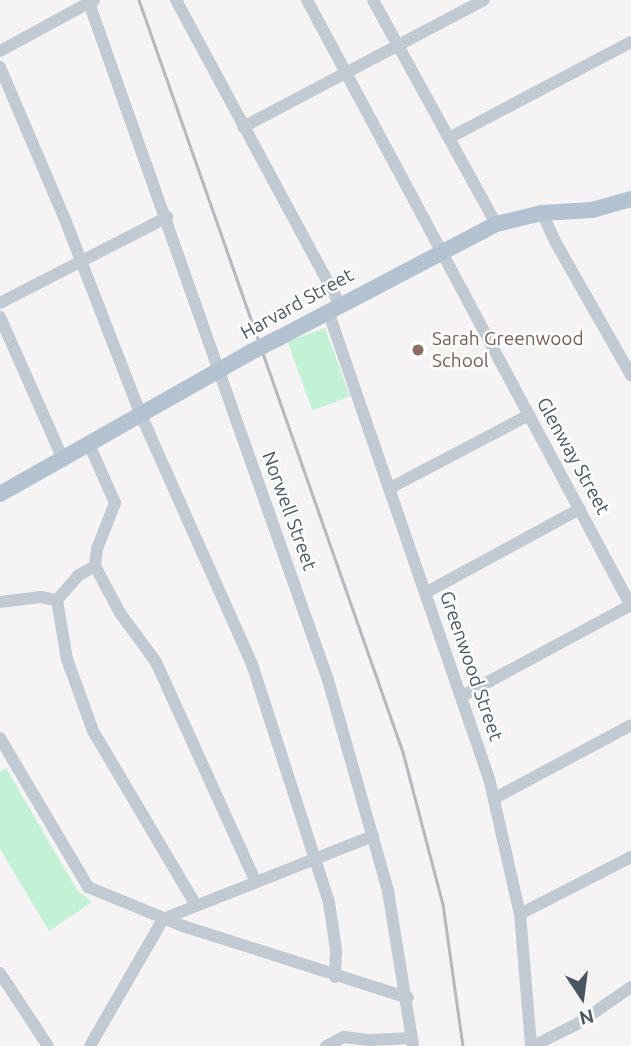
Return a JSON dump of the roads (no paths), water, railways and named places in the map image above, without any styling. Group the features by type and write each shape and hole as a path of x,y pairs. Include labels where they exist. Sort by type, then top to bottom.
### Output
{"main road":[{"name":"Harvard Street","path":"0,494 249,353 496,224 542,213 593,210 631,199"}],"street":[{"name":"Greenwood Street","path":"176,0 334,308 390,488 495,798 520,914 532,1046"},
{"name":"Glenway Street","path":"307,0 631,606"},
{"path":"373,0 496,224"},
{"path":"243,127 484,0"},
{"path":"0,51 91,1"},
{"name":"Norwell Street","path":"91,1 254,475 306,613 388,891 408,998 413,1042"},
{"path":"449,138 631,42"},
{"path":"0,67 141,415 252,664 316,858 335,936 335,977"},
{"path":"542,213 631,376"},
{"path":"0,303 167,217"},
{"path":"0,317 63,459"},
{"path":"390,488 529,415"},
{"path":"89,444 115,503 97,549 95,566 120,613 156,662 256,882"},
{"path":"425,593 580,509"},
{"path":"57,600 79,575 95,566"},
{"path":"0,602 41,597 57,600"},
{"path":"57,600 67,659 93,731 196,905"},
{"path":"462,696 631,606"},
{"path":"495,798 631,725"},
{"path":"0,738 88,887 163,919 335,977 408,998"},
{"path":"90,1046 163,919 373,836"},
{"path":"520,914 631,857"},
{"path":"0,973 48,1046"},
{"path":"532,1046 579,1023 631,988"},
{"path":"326,1046 344,1037 413,1042"}],"railway":[{"path":"139,0 403,752 443,904 463,1046"}],"place":[{"name":"Sarah Greenwood School","path":"418,350"}]}
